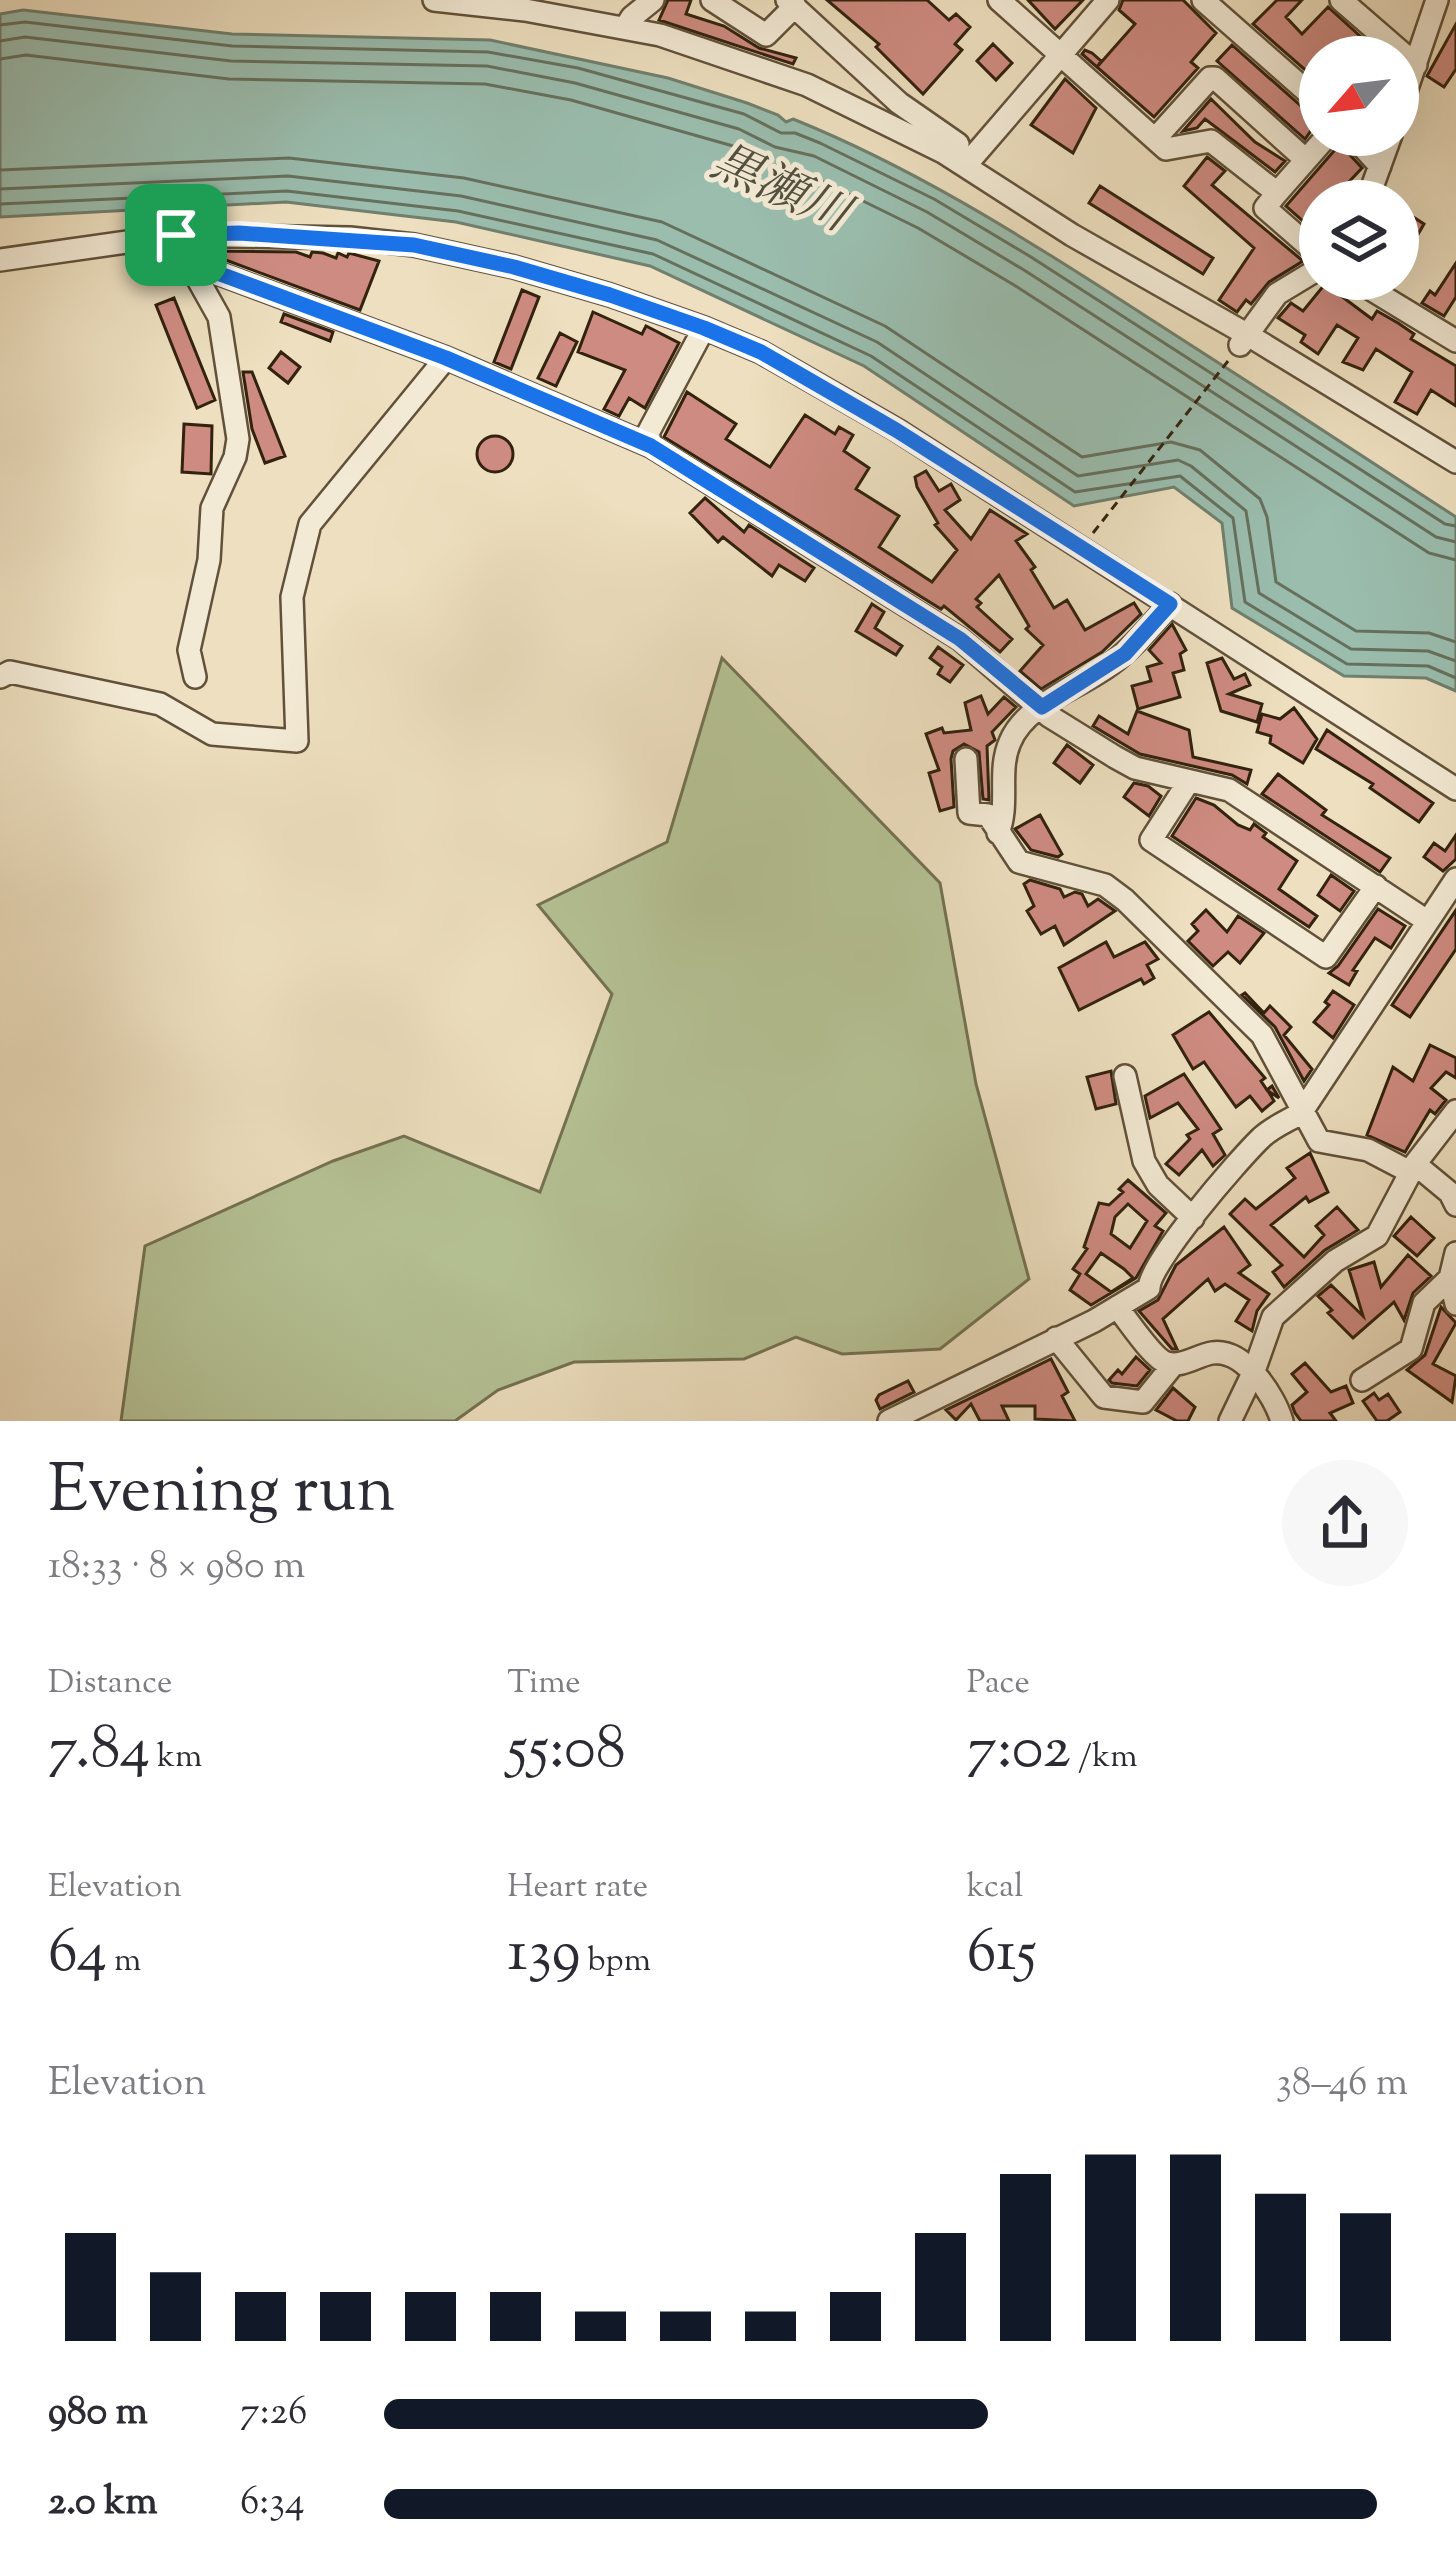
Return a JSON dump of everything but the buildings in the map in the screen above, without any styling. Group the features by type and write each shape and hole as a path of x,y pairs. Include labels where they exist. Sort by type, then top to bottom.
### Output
{"street":[{"path":"434,0 525,10 660,35 807,85 970,159"},
{"path":"625,28 653,0"},
{"path":"712,0 766,35 791,3 899,103 1072,235 1244,341 1456,462"},
{"path":"999,0 1166,149 1211,141 1276,193"},
{"path":"970,159 1108,0"},
{"path":"1203,0 1299,85"},
{"path":"1341,0 1383,36"},
{"path":"1419,55 1437,0"},
{"path":"1154,139 1215,78 1306,160"},
{"path":"1299,238 1265,208 1310,156"},
{"path":"1371,156 1380,166"},
{"path":"1375,180 1384,156"},
{"path":"0,260 176,235 276,235 414,245 534,272 704,328 761,352 864,410 1456,789"},
{"path":"176,235 219,317 238,439 212,508 209,560 189,650 195,677"},
{"path":"188,262 446,358 651,446 960,639 1049,716 1135,768 1229,790 1250,801 1426,922"},
{"path":"1244,341 1277,294 1299,281"},
{"path":"1389,300 1456,341"},
{"path":"651,446 648,433 704,328"},
{"path":"0,677 10,672 160,704 212,734 298,741 292,597 310,524 446,358"},
{"path":"998,833 1006,807 1009,743 1042,707 1115,661 1170,604"},
{"path":"965,759 969,813 988,815 1019,862 1105,885 1125,900 1262,1034 1319,1141 1368,1150 1412,1168 1450,1193 1456,1205"},
{"path":"1189,781 1151,840 1326,957 1376,886"},
{"path":"889,1421 1149,1288 1149,1277 1193,1218 1264,1135 1301,1113 1456,879"},
{"path":"1125,1076 1144,1161 1158,1185 1193,1218"},
{"path":"1230,1421 1273,1317 1335,1261 1377,1236 1412,1168 1456,1111"},
{"path":"1456,1253 1450,1278 1456,1304"},
{"path":"1362,1380 1411,1349 1424,1303 1450,1278"},
{"path":"1118,1306 1161,1361 1173,1366"},
{"path":"1056,1338 1103,1397 1143,1402 1173,1366 1220,1352 1234,1357 1267,1388 1282,1421"}],"path":[{"path":"1088,540 1244,341"}],"shaded area":[{"path":"722,658 940,883 976,1084 1029,1279 940,1349 842,1354 796,1337 744,1359 574,1362 498,1390 455,1421 121,1421 145,1246 333,1161 404,1136 540,1192 612,994 538,905 667,842"}],"water":[{"name":"黒瀬川","path":"23,10 232,34 490,40 668,78 837,138 923,180 1046,253 1456,517 1456,691 1426,678 1344,676 1232,608 1222,523 1174,487 1074,506 864,366 650,266 456,222 286,202 0,217 0,14"}],"route":[{"path":"239,233 414,245 514,267 704,328 761,352 896,430 1170,604 1125,654 1042,707 960,639 651,446 446,358 188,262 176,235 239,233"}]}
